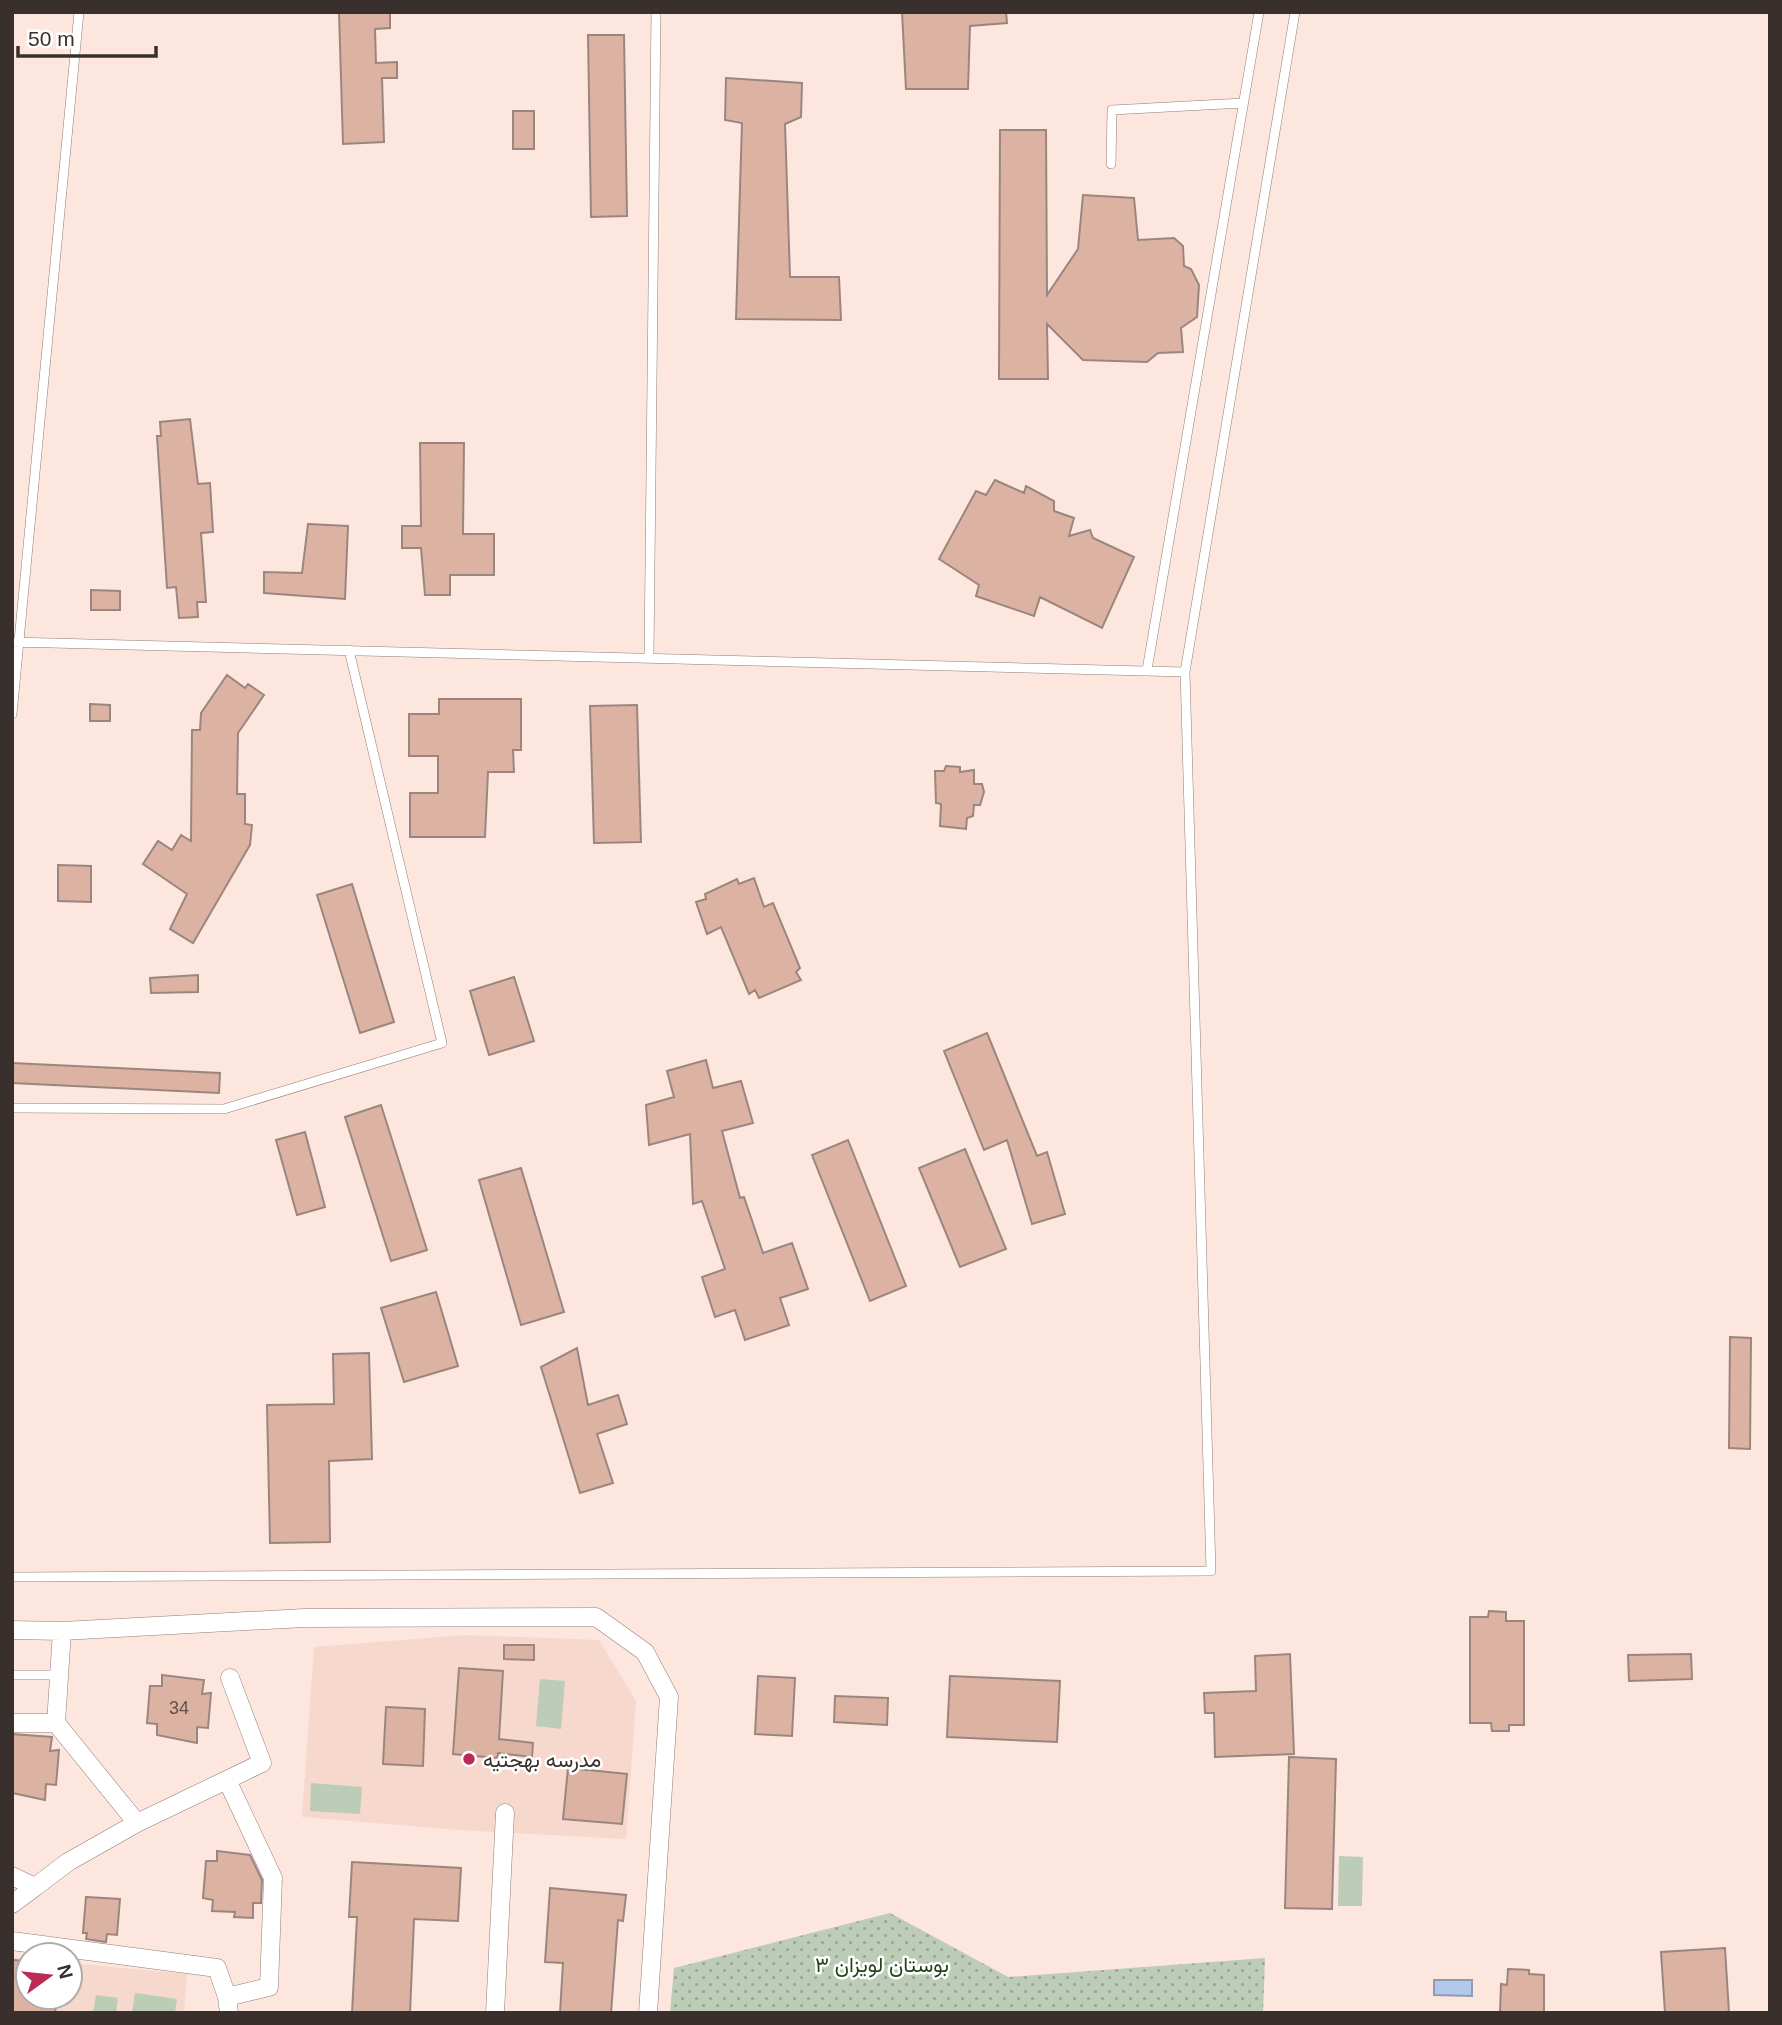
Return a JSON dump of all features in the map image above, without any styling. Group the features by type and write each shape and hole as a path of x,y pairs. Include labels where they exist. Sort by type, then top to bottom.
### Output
{"street":[{"path":"12,1630 62,1631 304,1618 596,1617 645,1652 669,1697 648,2013"},
{"path":"62,1631 56,1723 137,1823"},
{"path":"12,1904 68,1862 137,1823 262,1763 230,1678"},
{"path":"12,1723 56,1723"},
{"path":"12,1941 218,1968 228,2005 269,1987 273,1878 228,1780"},
{"path":"495,2013 505,1813"},
{"path":"12,1876 35,1887"}],"lane":[{"path":"12,714 16,642 79,12"},
{"path":"649,657 656,12"},
{"path":"1147,670 1259,12"},
{"path":"12,1577 1211,1571 1185,671 1295,12"},
{"path":"1111,164 1112,110 1243,103"},
{"path":"16,642 1185,671"},
{"path":"12,1108 224,1109 442,1043 349,650"},
{"path":"12,1675 60,1675"}],"shaded area":[{"name":"مدرسه بهجتیه","path":"465,1635 599,1640 636,1701 626,1839 458,1830 302,1817 314,1647"},
{"path":"12,1957 14,2011 84,2011 84,1964 187,1974 184,2013 12,2013"}],"green space":[{"path":"540,1679 565,1681 561,1729 536,1726"},
{"path":"311,1783 362,1787 360,1814 310,1811"},
{"path":"1339,1856 1363,1857 1362,1906 1338,1906"},
{"name":"بوستان لویزان ۳","path":"890,1913 1008,1977 1265,1958 1263,2013 670,2013 674,1968"},
{"path":"135,1993 177,1999 175,2013 132,2013"},
{"path":"96,1995 118,1998 116,2013 93,2013"}],"water":[{"path":"1434,1980 1472,1980 1472,1996 1434,1995"}],"building":[{"path":"339,12 390,12 390,28 375,29 376,63 397,62 397,78 382,78 384,142 343,144"},
{"path":"902,12 1006,12 1007,23 970,26 968,89 906,89"},
{"path":"588,35 624,35 627,216 591,217"},
{"path":"726,78 802,83 801,117 785,124 790,277 839,277 841,320 736,319 742,123 725,120"},
{"path":"513,111 534,111 534,149 513,149"},
{"path":"1000,130 1046,130 1047,295 1078,249 1083,195 1134,198 1138,240 1174,238 1183,246 1184,266 1191,269 1199,285 1197,317 1181,328 1183,352 1158,353 1147,362 1083,360 1047,324 1048,379 999,379"},
{"path":"190,419 198,484 210,483 213,532 201,533 206,602 197,602 198,617 179,618 176,587 167,588 157,436 161,436 160,422"},
{"path":"420,443 464,443 463,534 494,534 494,575 450,575 450,595 425,595 421,548 402,548 402,526 421,526"},
{"path":"995,480 1024,493 1026,486 1054,501 1054,511 1074,518 1069,536 1090,530 1093,538 1134,557 1102,628 1040,597 1034,616 976,596 979,585 939,559 976,491 986,495"},
{"path":"308,524 348,526 345,599 264,593 264,572 302,573"},
{"path":"91,590 120,591 120,610 91,610"},
{"path":"227,675 245,688 248,684 264,695 238,733 237,794 245,794 245,824 252,825 250,845 193,943 170,929 187,894 143,864 158,841 172,850 181,835 191,841 192,730 200,730 201,713"},
{"path":"439,699 521,699 521,750 513,750 514,772 488,772 485,837 410,837 410,793 438,793 438,756 409,756 409,714 439,714"},
{"path":"90,704 110,705 110,721 90,721"},
{"path":"637,705 641,842 594,843 590,706"},
{"path":"946,766 960,767 960,772 974,770 974,784 982,784 984,792 980,805 974,805 973,816 967,818 966,829 940,826 941,804 936,803 935,771 944,771"},
{"path":"58,865 91,866 91,902 58,901"},
{"path":"754,878 764,907 773,903 800,968 796,972 801,980 759,998 755,990 749,994 721,927 707,934 696,902 706,899 705,894 737,879 739,884"},
{"path":"352,884 394,1022 360,1033 317,895"},
{"path":"198,975 198,992 151,993 150,978"},
{"path":"514,977 534,1041 489,1055 470,991"},
{"path":"987,1033 1037,1156 1047,1152 1065,1214 1032,1224 1007,1140 984,1150 944,1051"},
{"path":"706,1060 713,1088 741,1081 753,1123 722,1131 740,1198 744,1197 763,1253 792,1243 808,1289 780,1298 789,1325 745,1340 735,1310 715,1317 702,1277 725,1269 702,1201 693,1204 690,1134 649,1145 646,1105 674,1097 667,1071"},
{"path":"12,1063 220,1073 219,1093 12,1083"},
{"path":"381,1105 427,1250 391,1261 345,1117"},
{"path":"305,1132 325,1207 297,1215 276,1140"},
{"path":"848,1140 906,1286 870,1301 812,1155"},
{"path":"965,1149 1006,1249 960,1267 919,1168"},
{"path":"521,1168 564,1312 521,1325 479,1180"},
{"path":"436,1292 458,1366 404,1382 381,1308"},
{"path":"1730,1337 1751,1338 1750,1449 1729,1448"},
{"path":"577,1348 588,1405 618,1395 627,1424 597,1434 613,1483 580,1493 541,1367"},
{"path":"369,1353 372,1459 329,1461 330,1542 270,1543 267,1405 334,1404 333,1354"},
{"path":"1489,1611 1506,1612 1506,1621 1524,1621 1524,1725 1509,1725 1509,1731 1492,1731 1491,1723 1470,1723 1470,1617 1488,1617"},
{"path":"504,1645 534,1645 534,1660 504,1659"},
{"path":"1290,1654 1294,1754 1215,1757 1214,1713 1205,1713 1204,1693 1256,1691 1255,1656"},
{"path":"1691,1654 1692,1679 1629,1681 1628,1655"},
{"path":"459,1668 503,1671 499,1739 533,1743 532,1757 498,1753 497,1758 453,1754"},
{"path":"162,1675 204,1680 202,1694 211,1693 208,1728 197,1727 197,1743 157,1735 157,1724 147,1723 150,1686 162,1686"},
{"path":"758,1676 795,1678 792,1736 755,1734"},
{"path":"950,1676 1060,1681 1057,1742 947,1737"},
{"path":"835,1696 888,1698 887,1725 834,1722"},
{"path":"386,1707 425,1709 423,1766 383,1764"},
{"path":"12,1734 52,1737 50,1751 59,1750 56,1785 46,1784 45,1800 12,1793"},
{"path":"1289,1757 1336,1759 1332,1909 1285,1908"},
{"path":"568,1768 627,1774 622,1824 563,1819"},
{"path":"217,1851 250,1855 262,1880 261,1903 253,1903 253,1918 234,1917 235,1912 212,1911 213,1900 203,1898 206,1861 217,1861"},
{"path":"352,1862 461,1868 458,1921 414,1919 410,2013 352,2013 357,1917 349,1917"},
{"path":"550,1888 626,1895 623,1921 618,1920 611,2013 560,2013 563,1963 545,1962"},
{"path":"86,1897 120,1899 117,1935 107,1934 106,1942 86,1939 87,1933 83,1933"},
{"path":"1725,1948 1729,2013 1665,2013 1661,1952"},
{"path":"12,1960 14,2011 55,2011 12,2013"},
{"path":"1508,1969 1529,1970 1529,1974 1544,1975 1544,2013 1500,2013 1501,1984 1507,1985"}],"place":[{"name":"مدرسه بهجتیه","path":"469,1759"}]}
